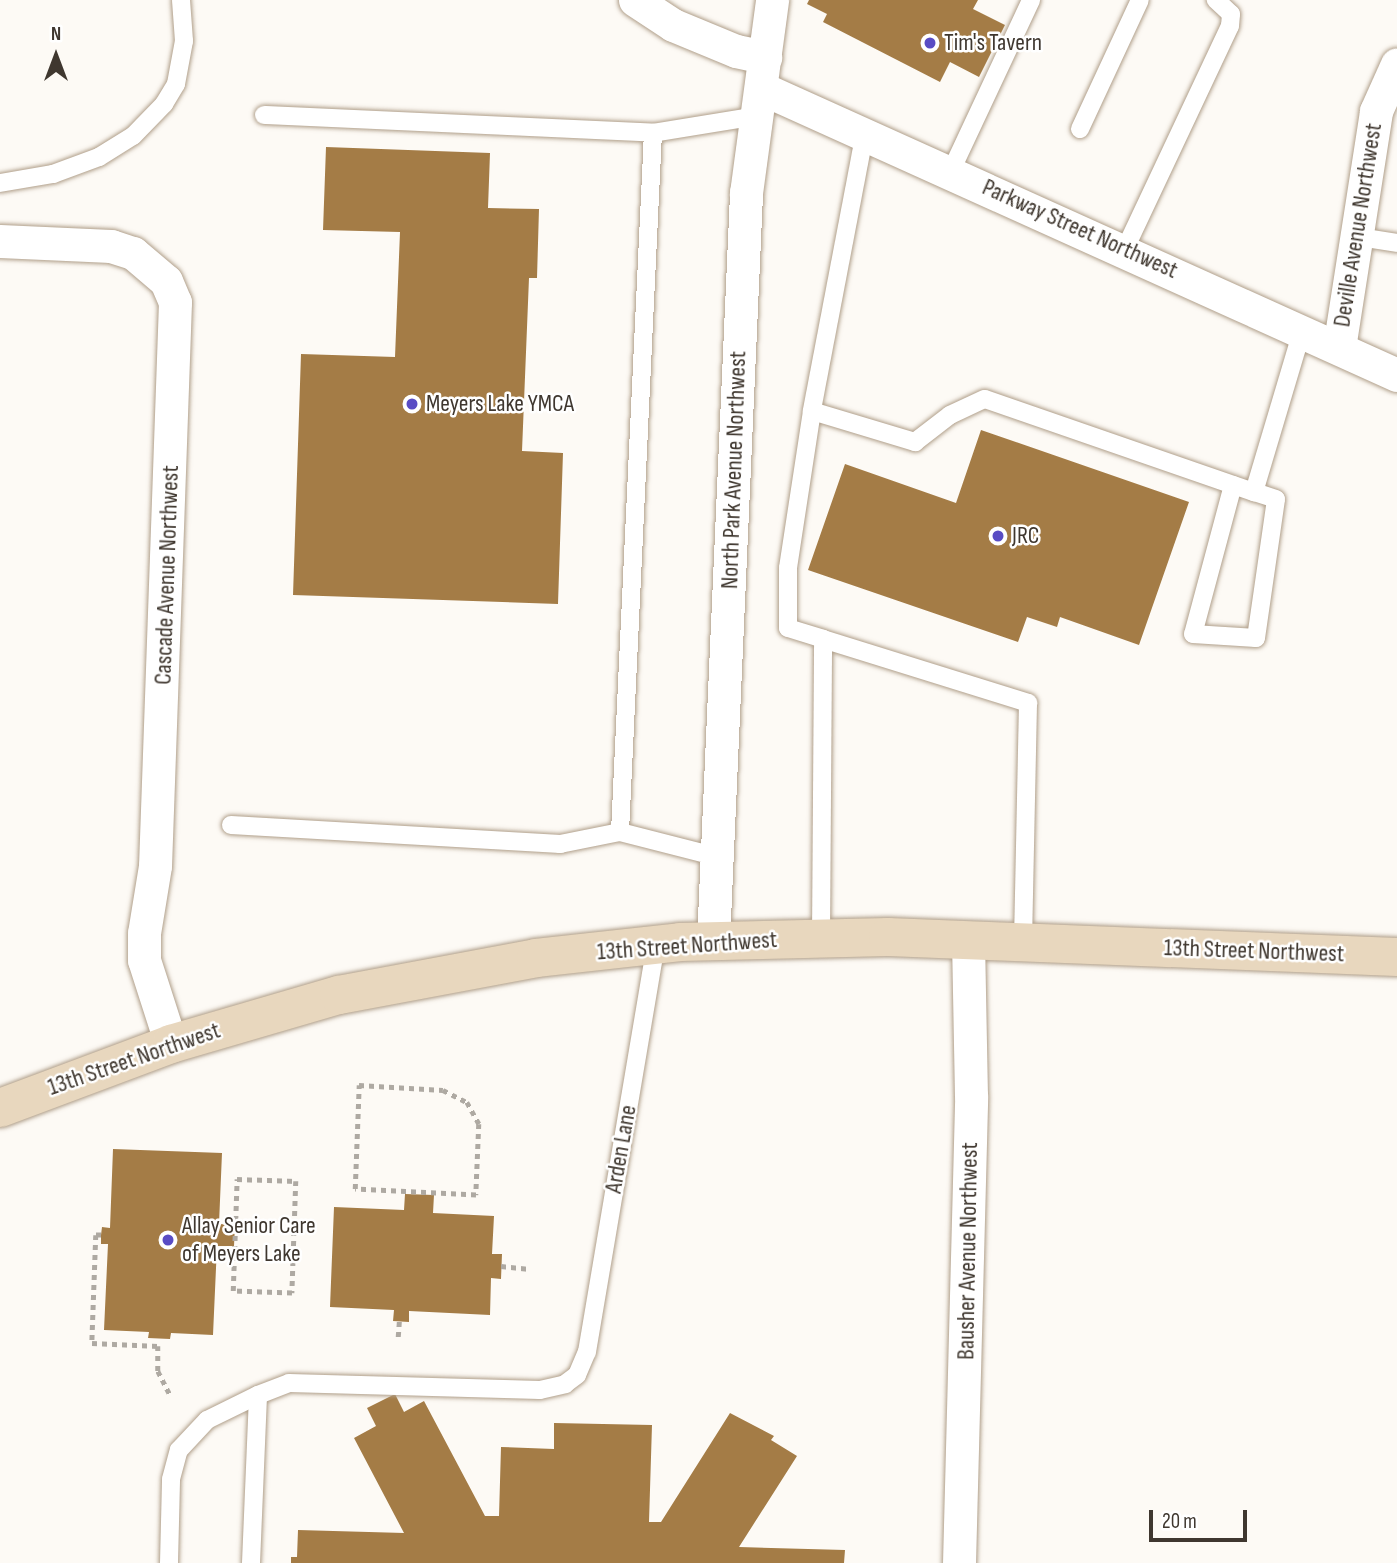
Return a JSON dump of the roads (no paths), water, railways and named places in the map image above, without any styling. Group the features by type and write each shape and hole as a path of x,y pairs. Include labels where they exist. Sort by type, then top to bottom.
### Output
{"main road":[{"name":"13th Street Northwest","path":"0,1108 171,1044 376,988 536,958 656,945 821,939 968,940 1397,957"}],"street":[{"name":"Parkway Street Northwest","path":"635,0 673,25 736,51 761,87 1125,249 1397,375"},
{"name":"North Park Avenue Northwest","path":"713,941 746,193 772,0"},
{"name":"Deville Avenue Northwest","path":"1339,348 1353,236 1376,111 1397,64"},
{"name":"Cascade Avenue Northwest","path":"0,241 111,246 133,253 166,281 175,302 155,866 144,933 144,960 171,1044"},
{"name":"Bausher Avenue Northwest","path":"959,1563 971,1096 968,940"}],"lane":[{"path":"0,183 53,174 99,157 133,136 164,104 176,84 184,41 181,0"},
{"path":"951,171 1031,0"},
{"path":"1080,129 1140,0"},
{"path":"1125,249 1230,26 1231,14 1216,0"},
{"path":"264,115 653,133 761,87"},
{"path":"865,132 812,411 788,568 788,628 1028,703 1023,942"},
{"path":"620,832 653,133"},
{"path":"1353,236 1397,243"},
{"path":"1254,492 1302,331"},
{"path":"812,411 915,442 950,415 985,399 1276,499 1256,638 1193,634 1233,485"},
{"path":"821,939 823,639"},
{"path":"231,825 560,844 620,832 718,857"},
{"name":"Arden Lane","path":"258,1395 289,1383 548,1389 577,1375 587,1352 656,945"},
{"path":"169,1563 171,1479 179,1450 207,1420 258,1395 251,1563"}],"place":[{"name":"Tim's Tavern","path":"930,43"},
{"name":"Meyers Lake YMCA","path":"412,404"},
{"name":"JRC","path":"998,536"},
{"name":"Allay Senior Care of Meyers Lake","path":"168,1240"}]}
